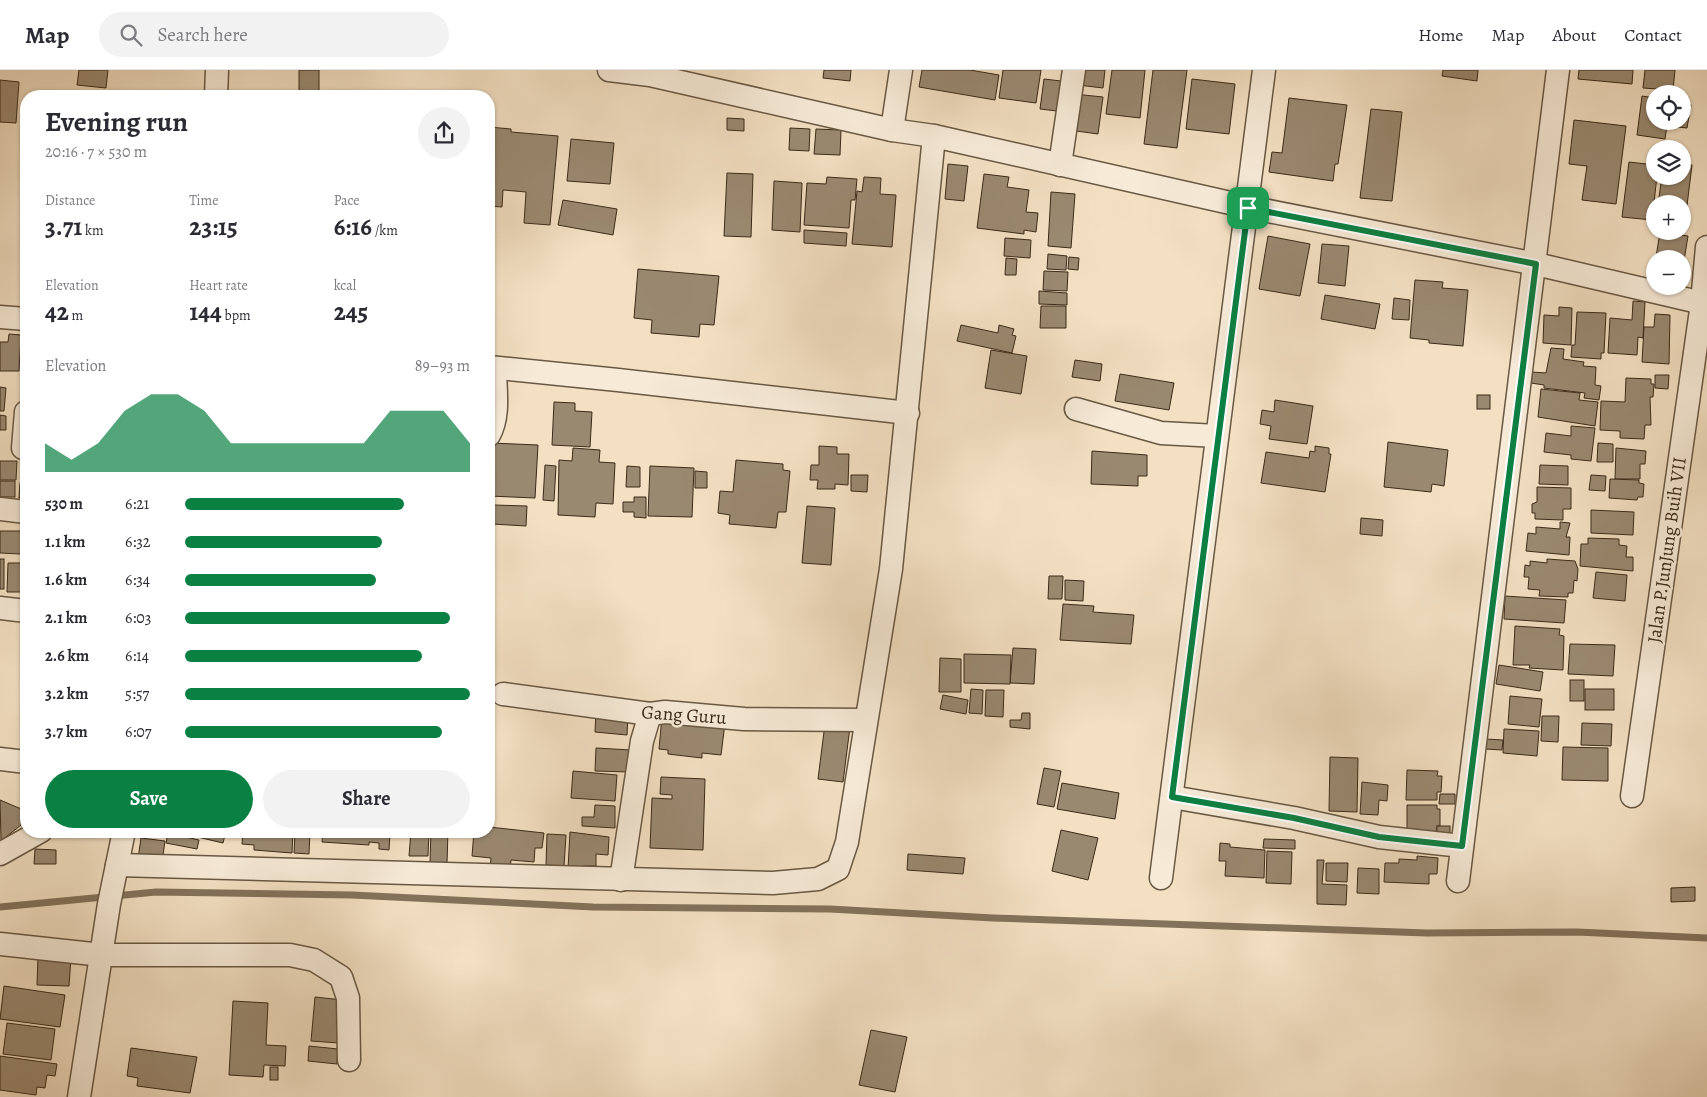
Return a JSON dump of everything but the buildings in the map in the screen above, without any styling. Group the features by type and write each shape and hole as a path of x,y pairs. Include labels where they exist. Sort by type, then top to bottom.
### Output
{"street":[{"path":"216,90 217,70"},
{"path":"609,70 650,72 892,130 934,136 1248,208 1536,264 1704,304"},
{"path":"892,130 901,70"},
{"path":"1060,165 1074,70"},
{"path":"1161,878 1248,208 1264,70"},
{"path":"1458,881 1536,264 1558,70"},
{"path":"116,869 774,883 818,879 828,876 838,868 843,860 891,569 908,413 934,136"},
{"name":"Jalan P.JunJung Buih VII","path":"1632,796 1704,304 1707,247"},
{"path":"0,317 20,319"},
{"path":"495,367 908,413"},
{"path":"495,395 495,415"},
{"path":"1076,408 1161,433 1217,436"},
{"path":"0,510 20,512"},
{"path":"0,608 20,610"},
{"name":"Gang Guru","path":"503,694 650,714 665,712 744,719 865,720"},
{"path":"621,880 642,740 650,714"},
{"path":"0,759 20,761"},
{"path":"1172,797 1294,818 1379,837 1462,846"},
{"path":"0,854 29,838"},
{"path":"79,1097 109,904 123,838"},
{"path":"0,944 102,955 290,956 314,960 341,977 348,998 349,1060"}],"waterway":[{"path":"0,907 156,892 352,895 593,907 830,909 993,918 1427,933 1577,932 1707,938"}],"route":[{"path":"1248,208 1536,264 1462,846 1379,837 1294,818 1172,797 1217,436 1248,208"}]}
